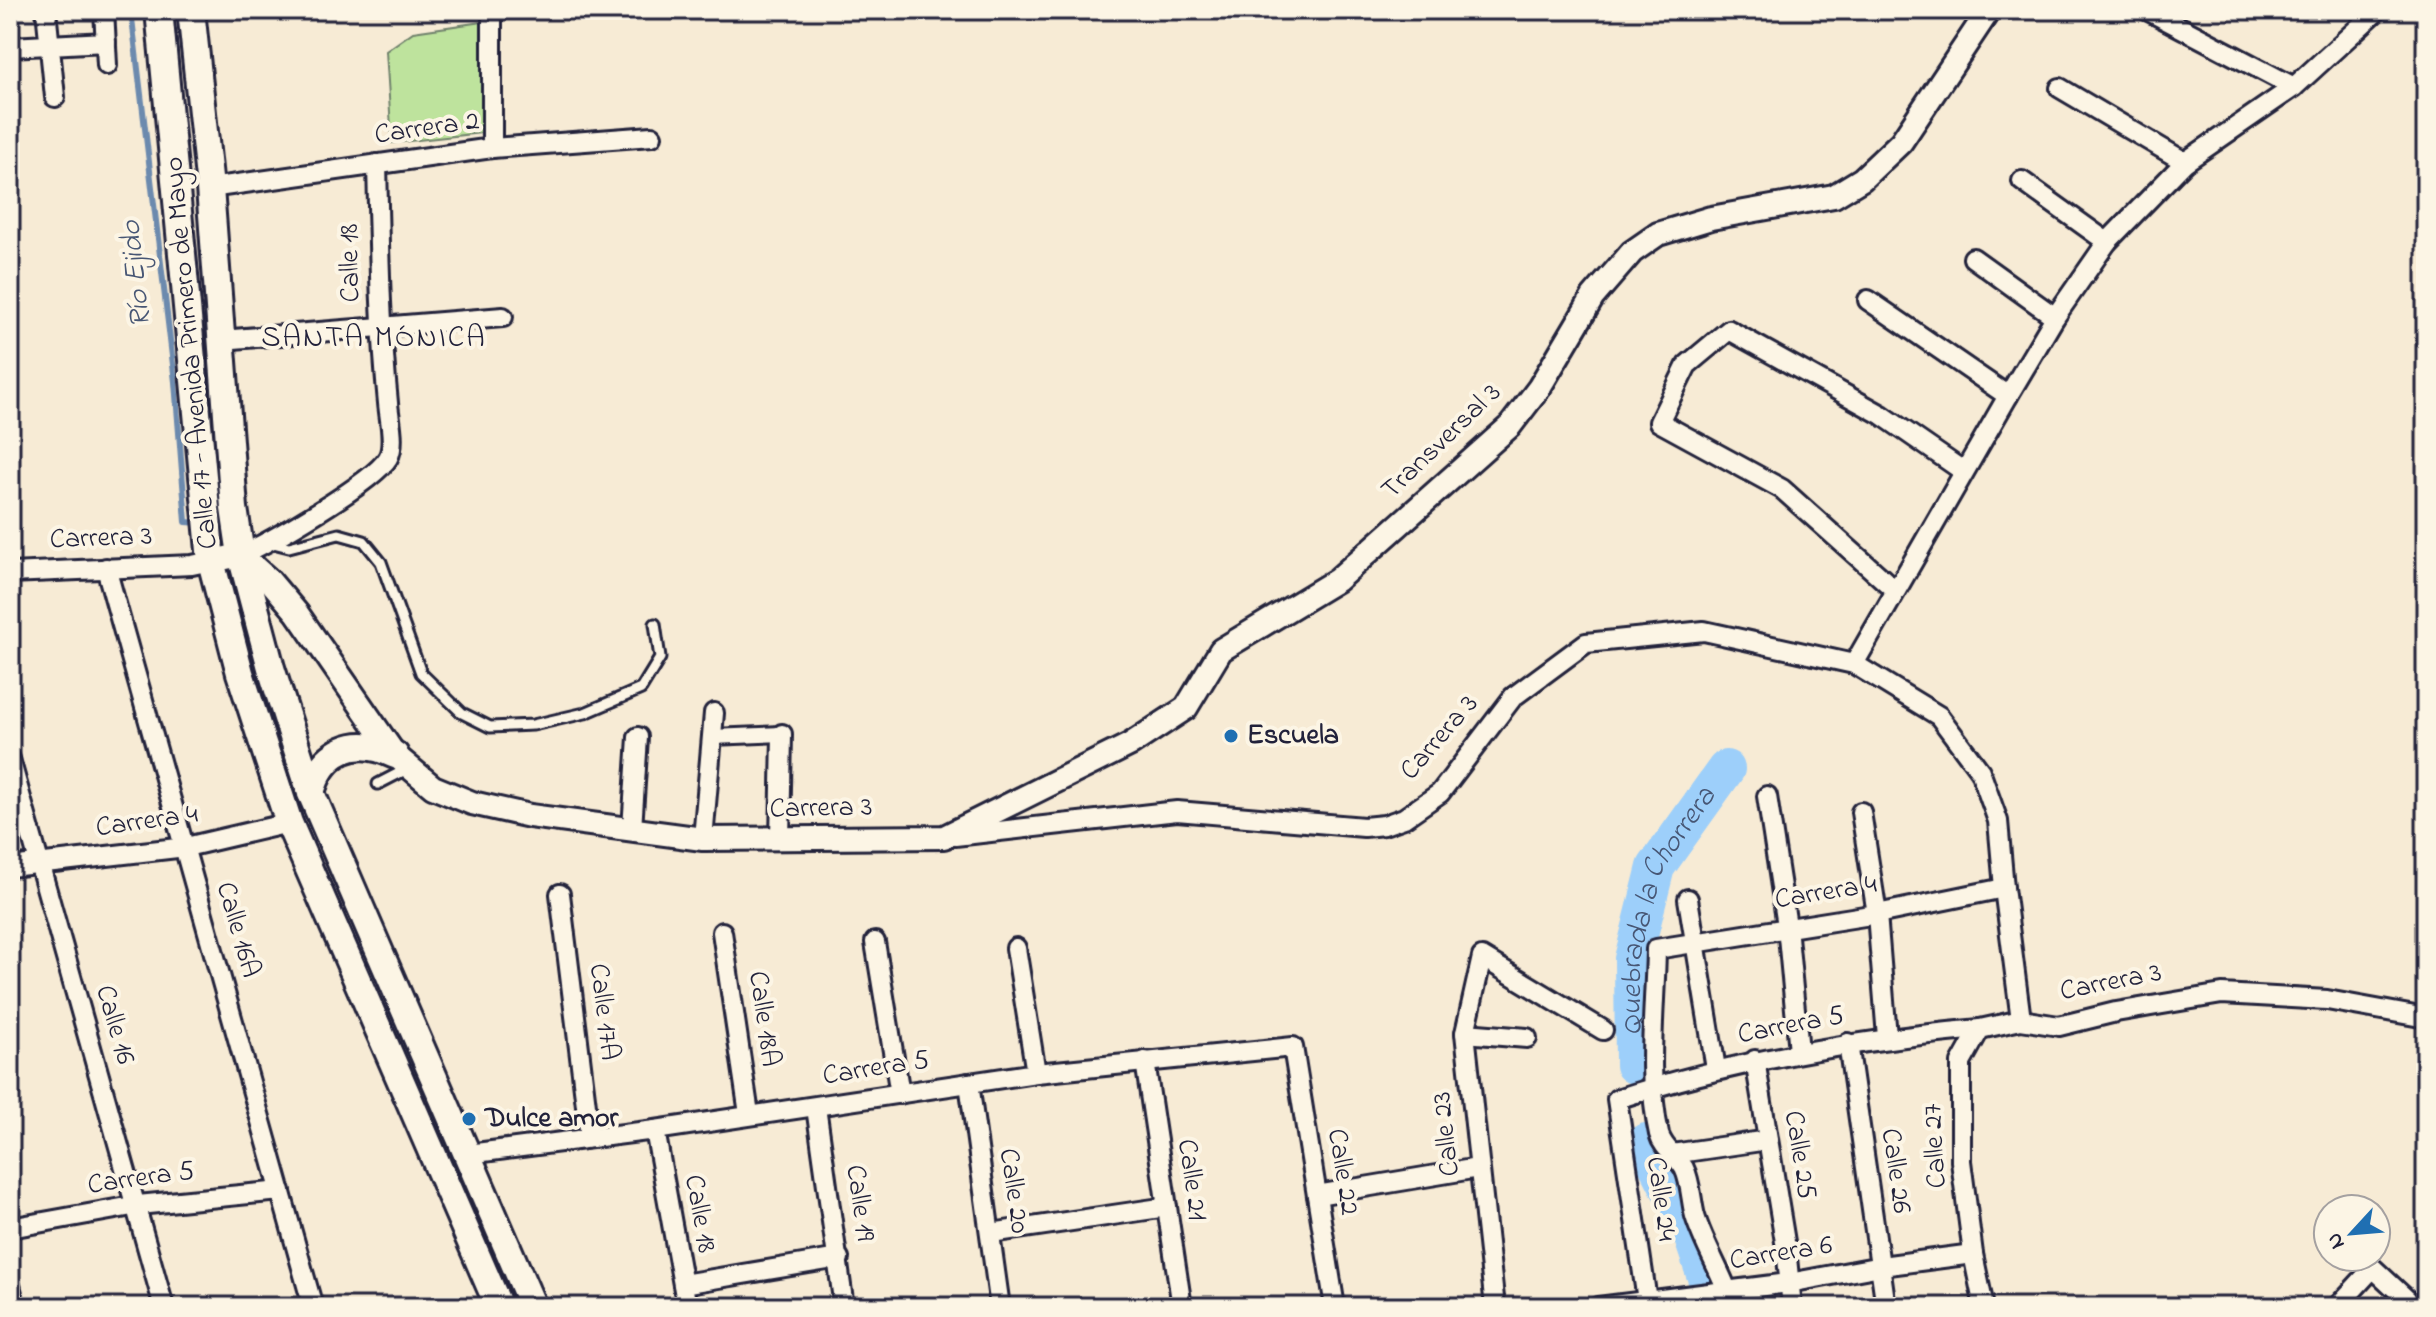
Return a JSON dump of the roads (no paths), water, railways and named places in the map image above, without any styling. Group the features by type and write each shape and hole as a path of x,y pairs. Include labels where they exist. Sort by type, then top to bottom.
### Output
{"main road":[{"name":"Calle 17 - Avenida Primero de Mayo","path":"159,10 202,563 240,673 283,824 499,1307"},
{"name":"Calle 17 - Avenida Primero de Mayo","path":"191,10 210,188 234,508 241,555 271,668 320,806 533,1307"},
{"path":"320,806 321,767 342,750 369,746 402,761"}],"street":[{"path":"46,10 55,97"},
{"path":"104,10 107,65"},
{"path":"492,10 492,148"},
{"name":"Transversal 3","path":"944,837 1131,744 1186,708 1221,650 1337,580 1510,426 1539,388 1593,297 1632,252 1658,234 1711,218 1834,196 1862,179 1901,142 1989,10"},
{"path":"2147,10 2294,87"},
{"path":"1854,664 1963,471 2055,317 2107,242 2185,162 2294,87 2374,11"},
{"path":"10,47 106,42"},
{"path":"2060,88 2185,162"},
{"name":"Carrera 2","path":"210,188 492,148 652,136"},
{"name":"Calle 18","path":"377,164 381,327 391,434 390,456"},
{"path":"2022,181 2107,242"},
{"path":"1973,258 2055,317"},
{"path":"1868,300 2008,396"},
{"path":"221,340 503,317"},
{"path":"1895,590 1782,489 1659,422 1687,365 1729,330 1882,415 1963,471"},
{"name":"Carrera 3","path":"10,573 166,566 241,555 269,542 374,474 390,456"},
{"name":"Carrera 3","path":"241,555 270,581 297,613 402,761 433,787 472,803 530,816 703,839 944,837 1177,811 1364,827 1384,825 1404,818 1440,793 1513,697 1586,643 1704,631 1854,664 1939,716 1980,771 1998,821 2021,1020 2059,1026 2116,1012 2222,994 2327,1000 2426,1018"},
{"name":"Calle 16A","path":"106,568 313,1307"},
{"path":"703,839 714,713"},
{"path":"712,737 782,734 780,840"},
{"path":"632,829 638,737"},
{"name":"Calle 16","path":"10,759 138,1205 164,1307"},
{"path":"1767,796 1787,926 1799,1051"},
{"path":"1861,812 1877,914 1887,1037"},
{"name":"Carrera 4","path":"10,867 186,847 283,824"},
{"name":"Carrera 4","path":"1654,1087 1656,949 1877,914 2004,888"},
{"name":"Calle 17A","path":"560,894 590,1138"},
{"path":"1688,899 1716,1069"},
{"name":"Calle 18A","path":"722,932 749,1114"},
{"path":"875,942 900,1094"},
{"path":"1016,948 1036,1073"},
{"name":"Calle 23","path":"1495,1307 1465,1033 1482,957 1603,1030"},
{"path":"1980,1029 2021,1020"},
{"name":"Carrera 5","path":"1617,1099 1716,1069 1799,1051 1887,1037 1980,1029"},
{"name":"Calle 27","path":"1980,1029 1961,1063 1961,1161 1973,1254 1984,1307"},
{"path":"1465,1033 1527,1038"},
{"name":"Calle 26","path":"1848,1043 1886,1307"},
{"name":"Carrera 5","path":"468,1154 655,1130 1036,1073 1293,1047"},
{"name":"Calle 22","path":"1293,1047 1335,1307"},
{"name":"Calle 25","path":"1755,1060 1786,1248 1792,1307"},
{"name":"Calle 21","path":"1145,1061 1182,1307"},
{"name":"Calle 20","path":"969,1083 1000,1307"},
{"path":"1654,1087 1663,1145 1684,1170 1696,1217 1728,1296"},
{"name":"Calle 24","path":"1617,1099 1647,1304"},
{"name":"Calle 19","path":"816,1107 844,1307"},
{"name":"Calle 18","path":"655,1130 687,1307"},
{"path":"1672,1154 1768,1140"},
{"path":"1317,1195 1478,1168"},
{"name":"Carrera 5","path":"10,1228 138,1205 281,1191"},
{"path":"991,1233 1167,1207"},
{"name":"Carrera 6","path":"1598,1307 1647,1304 1692,1295 1728,1296 1881,1266 1973,1254"},
{"path":"683,1284 839,1258"},
{"path":"2337,1307 2373,1268 2415,1307"},
{"path":"10,1285 15,1307"}],"lane":[{"path":"191,10 197,10"},
{"path":"269,542 289,547 339,534 364,541 381,562 421,673 462,713 490,727 533,725 585,713 641,689 660,658 655,624"},
{"path":"378,784 402,761"}],"waterway":[{"name":"Río Ejido","path":"131,10 175,382 186,522 199,523"},
{"name":"Quebrada la Chorrera","path":"1634,1065 1633,959 1656,867 1726,769"},
{"name":"Quebrada la Chorrera","path":"1646,1142 1690,1229 1716,1307"}],"place":[{"name":"Escuela","path":"1231,736"},
{"name":"Dulce amor","path":"469,1119"}],"district":[{"name":"SANTA MÓNICA","path":"374,339"}]}
